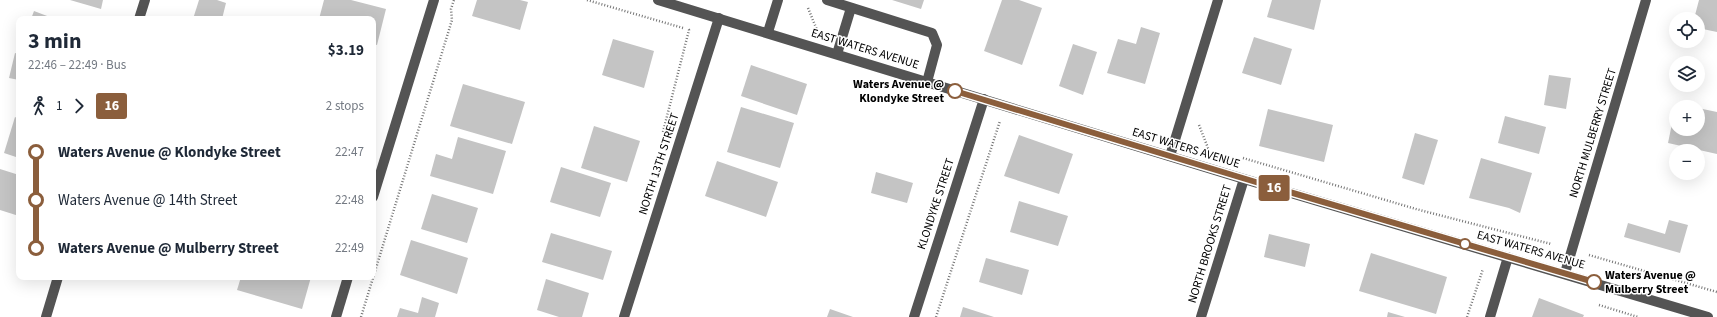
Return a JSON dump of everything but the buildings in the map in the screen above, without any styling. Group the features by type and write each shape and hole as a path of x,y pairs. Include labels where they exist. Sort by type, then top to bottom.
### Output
{"street":[{"path":"140,16 145,0"},
{"path":"376,187 434,0"},
{"name":"EAST WATERS AVENUE","path":"658,0 768,32 1244,179 1708,317"},
{"path":"768,32 778,0"},
{"path":"827,0 932,33 937,45 927,82"},
{"path":"1170,156 1218,0"},
{"name":"NORTH MULBERRY STREET","path":"1564,273 1646,0"},
{"path":"837,54 851,8"},
{"name":"NORTH 13TH STREET","path":"624,317 719,18"},
{"name":"KLONDYKE STREET","path":"914,317 984,99"},
{"name":"NORTH BROOKS STREET","path":"1201,317 1244,179"},
{"path":"1490,317 1508,257"},
{"path":"46,317 57,280"},
{"path":"336,317 347,280"}],"path":[{"path":"376,271 452,20 451,9 454,0"},
{"path":"587,0 689,30"},
{"path":"1200,117 1199,124 1208,148 1215,150"},
{"path":"936,317 1000,121"},
{"path":"1237,157 1416,209 1551,244"},
{"path":"1586,254 1717,292"},
{"path":"1467,317 1484,269"},
{"path":"362,317 373,280"}],"bus line":[{"name":"16","path":"955,91 1594,282"}],"place":[{"name":"Waters Avenue @ Klondyke Street","path":"955,91"},
{"name":"Waters Avenue @ Mulberry Street","path":"1594,282"}]}
